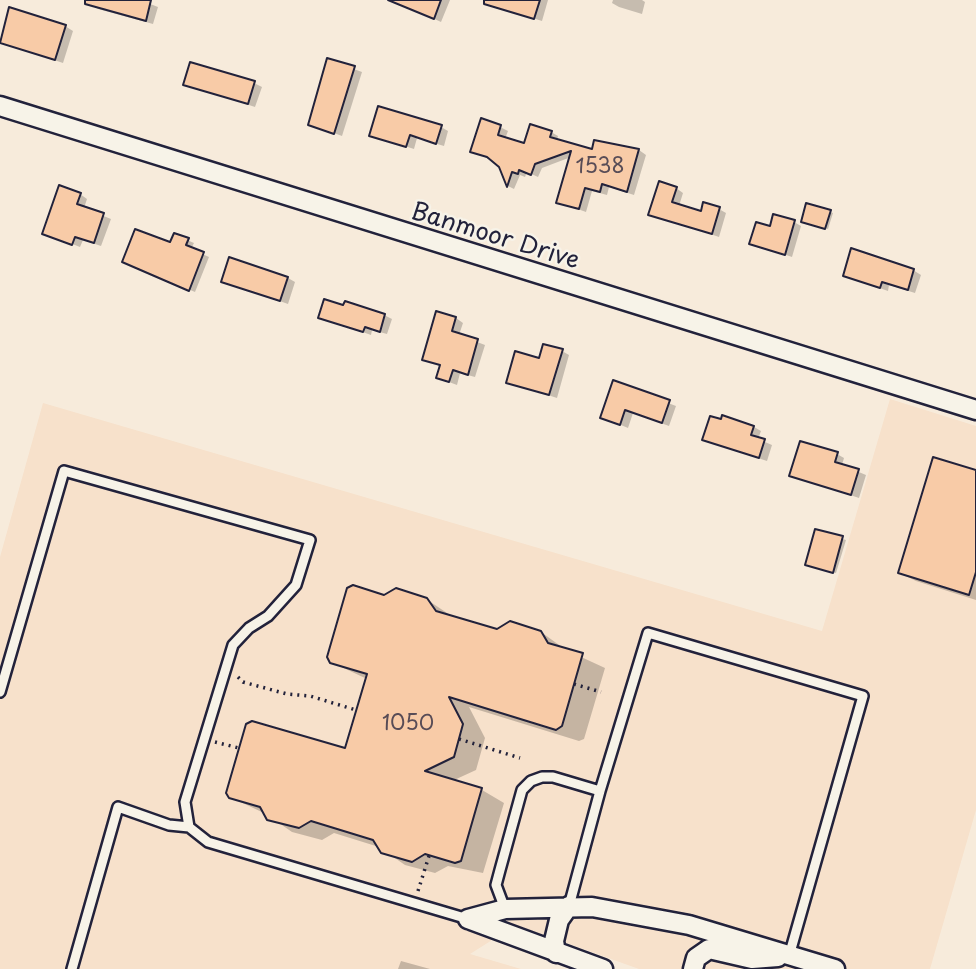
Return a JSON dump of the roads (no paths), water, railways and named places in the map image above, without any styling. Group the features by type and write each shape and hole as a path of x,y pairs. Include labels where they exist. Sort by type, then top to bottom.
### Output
{"street":[{"name":"Banmoor Drive","path":"0,106 976,410"},
{"path":"556,953 554,941 559,920 569,906"},
{"path":"468,919 505,909 569,906 626,912 690,925 835,969"},
{"path":"468,919 603,969"},
{"path":"693,969 696,958 709,948 752,959 789,956"}],"lane":[{"path":"0,692 64,471 310,540 296,585 268,616 249,628 233,645 185,802 189,827"},
{"path":"569,906 600,791 648,633 863,696 789,956"},
{"path":"505,909 496,885 522,790 531,781 553,777 600,791"},
{"path":"72,969 118,807 169,825 189,827 208,842 468,919"}]}
